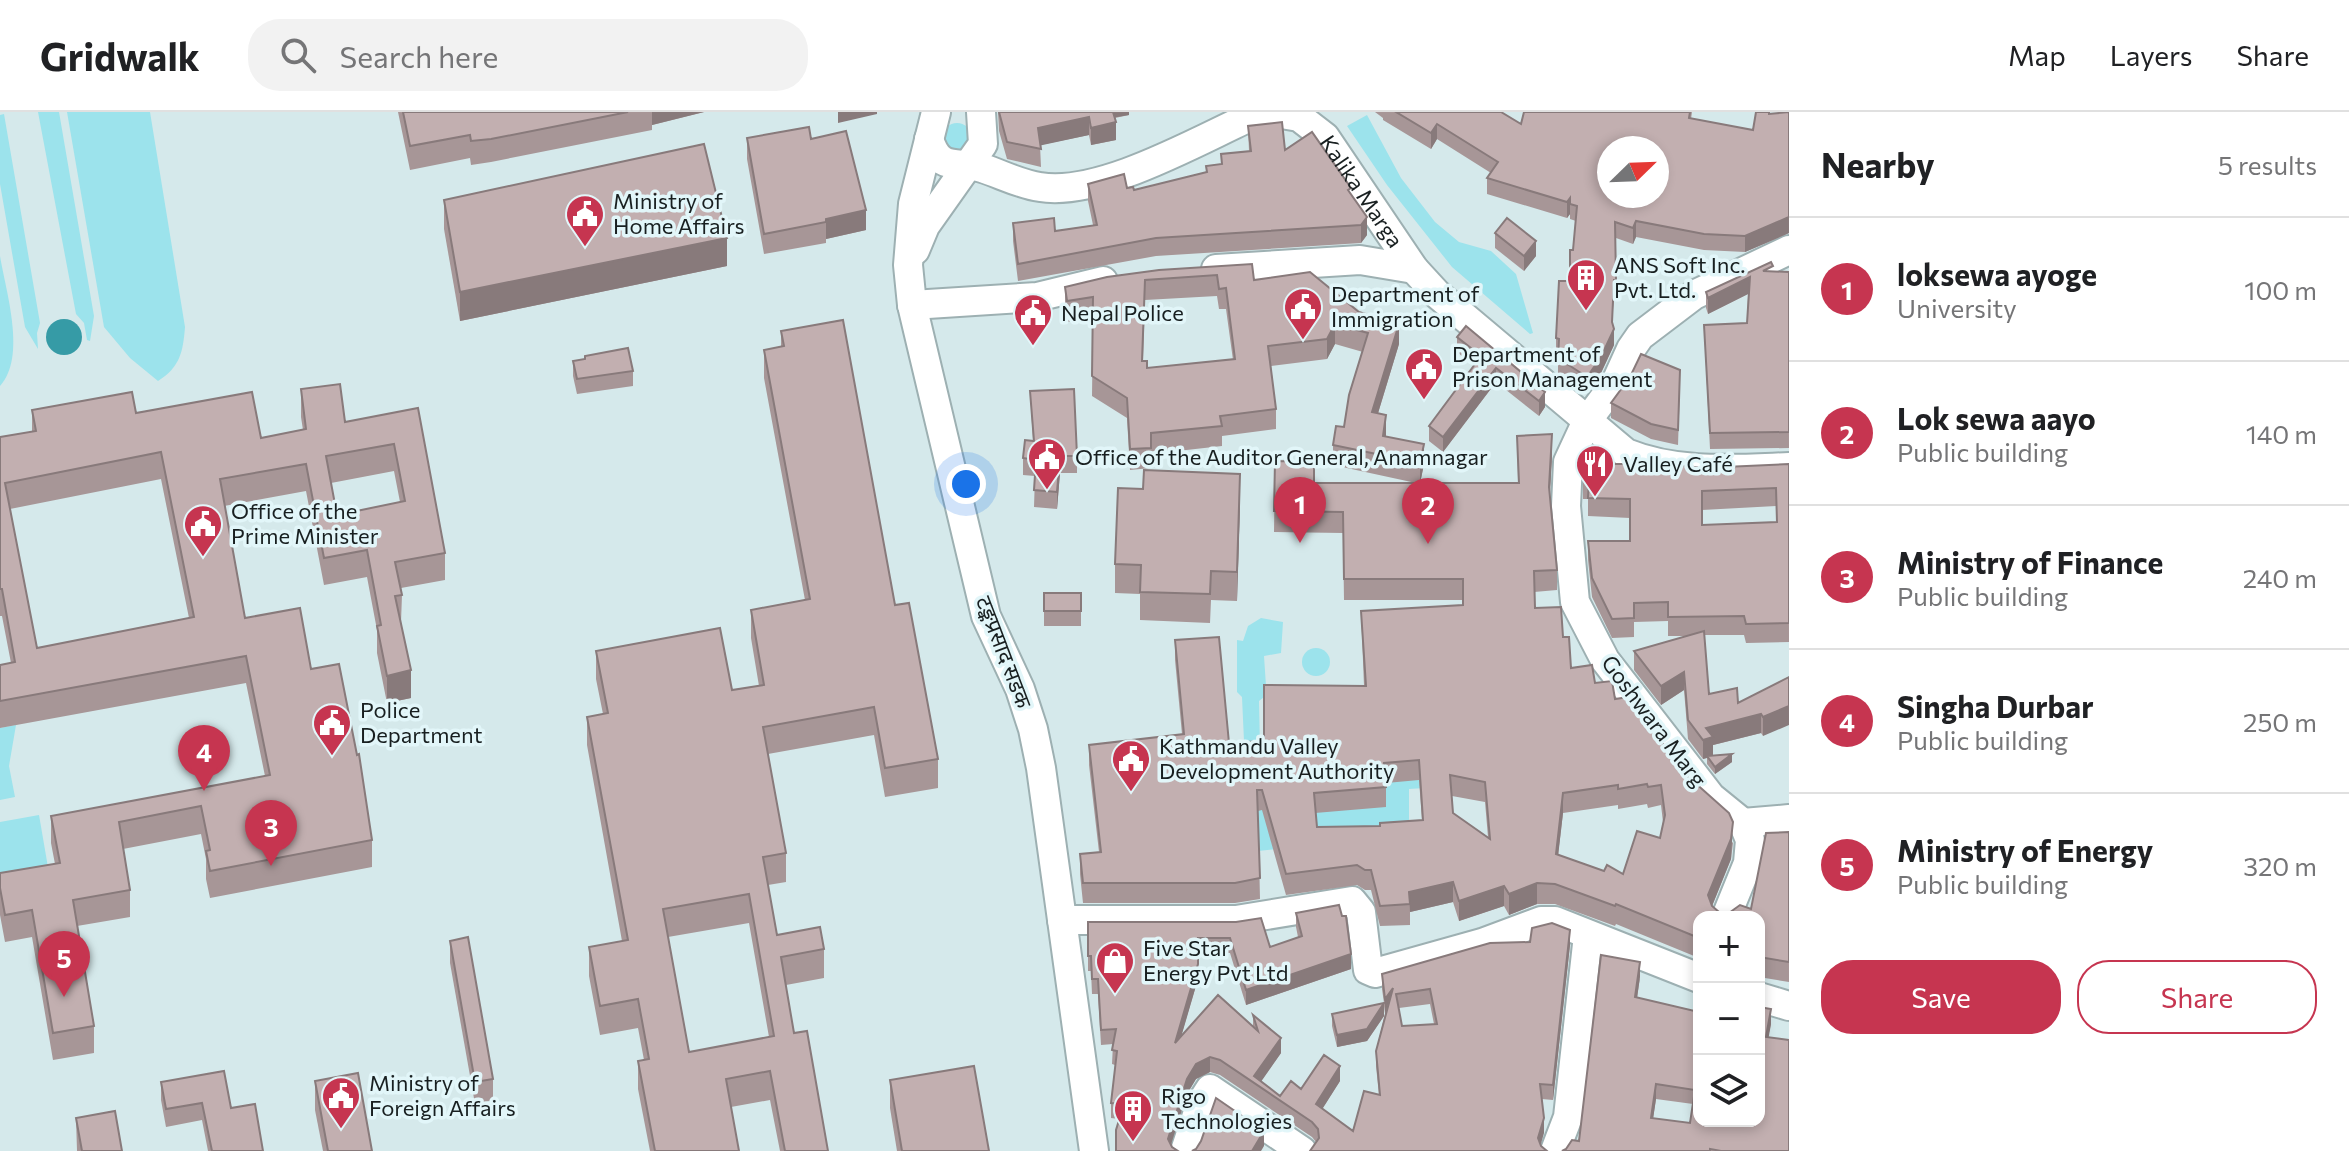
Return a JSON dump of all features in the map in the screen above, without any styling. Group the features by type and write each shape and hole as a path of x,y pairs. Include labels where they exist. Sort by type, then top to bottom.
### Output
{"street":[{"name":"Kalika Marga","path":"935,119 934,154 945,163 968,164 1042,188 1081,185 1123,174 1252,116 1284,113 1299,117 1325,137 1414,269 1437,294 1626,453 1650,462 1681,467 1789,467"},
{"path":"908,265 925,226 983,144 980,116"},
{"path":"980,116 1001,167 1017,181"},
{"name":"टङ्कप्रसाद सडक","path":"935,119 916,183 908,265 912,305 986,616 1020,689 1033,729 1094,1151"},
{"name":"Goshwara Marg","path":"1743,823 1711,797 1605,660 1575,602 1566,486 1568,462 1587,421 1616,382 1640,336 1694,295 1789,250"},
{"path":"1188,271 1360,260 1414,269"},
{"path":"912,305 1037,297 1131,277"},
{"path":"1728,911 1748,863 1750,840 1743,823 1789,819"},
{"path":"1062,920 1236,920 1352,901 1361,912 1368,970 1375,973 1482,943 1541,921 1555,921 1693,976"},
{"path":"1555,1151 1568,1117 1588,935"},
{"path":"1765,999 1789,1006"},
{"path":"1185,1151 1201,1103 1210,1089 1302,1151"}],"shaded area":[{"path":"38,112 59,112 94,316 90,341 87,340 84,323 76,314"},
{"path":"67,112 150,112 185,327 179,358 158,381 130,358 104,327"},
{"path":"4,114 40,323 38,349 25,327 0,184 0,115"},
{"path":"1367,115 1401,178 1435,222 1459,242 1491,251 1516,274 1533,333 1530,334 1452,267 1387,185 1347,126"},
{"path":"957,123 967,127 971,137 967,147 957,151 947,147 943,137 947,127"},
{"path":"0,256 10,305 13,342 8,374 0,386"},
{"path":"64,319 77,324 82,337 77,350 64,355 51,350 46,337 51,324"},
{"path":"1261,618 1283,622 1281,653 1264,656 1266,686 1278,686 1259,701 1260,748 1330,747 1440,787 1409,789 1409,835 1249,852 1242,697 1237,692 1237,640 1243,641 1248,626"},
{"path":"1316,648 1326,652 1330,662 1326,672 1316,676 1306,672 1302,662 1306,652"},
{"path":"16,725 9,766 15,797 0,800 0,728"},
{"path":"39,815 50,879 0,888 0,822"}],"building":[{"path":"403,112 628,112 491,139 471,141 470,135 410,146"},
{"path":"999,112 1113,112 1116,122 1091,128 1089,117 1038,128 1041,149 1007,142"},
{"path":"1396,112 1501,112 1521,124 1524,112 1690,112 1689,118 1753,130 1756,112 1789,112 1789,217 1745,236 1704,234 1636,221 1633,228 1615,222 1614,329 1587,377 1558,358 1559,339 1556,338 1559,281 1570,281 1570,250 1573,250 1577,206 1570,204 1570,198 1567,202 1487,178 1498,162 1437,124 1431,133"},
{"path":"1282,122 1285,150 1312,132 1367,217 1361,225 1156,238 1018,264 1013,223 1054,218 1055,231 1097,225 1088,184 1124,174 1127,188 1133,187 1134,190 1207,172 1206,166 1222,164 1221,154 1251,151 1248,126"},
{"path":"809,127 811,139 846,131 866,210 826,219 826,222 764,234 747,138"},
{"name":"Ministry of Home Affairs","path":"704,144 727,238 460,292 444,200"},
{"path":"1507,218 1536,241 1524,256 1495,233"},
{"path":"1771,262 1773,266 1763,271 1789,272 1789,432 1710,433 1704,325 1747,323 1750,277 1708,298 1706,292"},
{"path":"1252,264 1254,280 1310,272 1359,312 1399,324 1372,412 1386,415 1383,436 1424,444 1420,463 1333,445 1336,426 1344,427 1349,395 1368,333 1335,324 1327,339 1268,346 1276,409 1220,416 1222,426 1151,433 1151,448 1130,449 1127,398 1092,376 1093,297 1067,301 1065,287 1159,270","holes":["1217,275 1219,289 1226,288 1235,359 1147,368 1147,361 1142,361 1145,280"]},
{"path":"843,320 895,605 909,603 938,759 885,768 874,707 763,727 786,853 763,857 777,935 820,927 824,949 781,957 794,1033 807,1031 828,1151 785,1151 770,1071 726,1079 739,1151 655,1151 638,1061 649,1059 638,999 600,1006 589,947 628,940 587,717 608,713 596,651 720,628 732,690 764,685 751,610 810,599 764,350 784,346 781,331","holes":["749,894 774,1036 689,1052 663,909"]},
{"path":"1466,326 1545,392 1539,401 1496,368 1443,437 1429,426 1481,356 1457,337"},
{"path":"628,348 633,371 577,379 573,361"},
{"path":"1641,354 1680,370 1678,430 1651,424 1611,403 1630,377"},
{"path":"340,384 345,422 418,408 445,553 395,562 402,595 395,596 411,670 387,676 367,550 324,558 306,464 220,479 245,618 300,608 311,669 339,664 359,754 372,840 210,871 206,851 210,850 201,806 119,822 130,890 73,900 94,1026 53,1033 32,910 5,915 0,873 60,863 51,816 270,775 246,656 0,701 0,665 15,662 0,589 0,437 36,431 32,410 132,392 136,413 252,392 261,438 306,429 301,389","holes":["394,444 405,501 337,515 326,456","161,452 194,617 37,648 5,483"]},
{"path":"1074,389 1077,456 1060,456 1057,492 1034,490 1036,460 1023,458 1025,440 1034,441 1030,391"},
{"path":"1552,434 1549,487 1557,570 1534,571 1535,608 1561,607 1563,637 1569,637 1571,668 1592,665 1595,683 1612,681 1615,699 1628,697 1693,784 1693,781 1729,813 1733,822 1731,839 1708,895 1718,911 1693,911 1693,936 1616,904 1555,884 1537,883 1509,894 1504,886 1459,901 1453,882 1409,892 1410,904 1380,906 1371,870 1357,865 1286,874 1262,790 1257,790 1260,878 1235,883 1083,883 1080,854 1101,852 1089,745 1184,734 1175,640 1219,637 1229,743 1264,741 1264,685 1366,686 1361,611 1463,605 1463,579 1344,579 1343,512 1274,511 1275,461 1314,462 1314,483 1519,483 1517,436","holes":["1419,760 1423,820 1380,823 1380,826 1317,827 1314,793 1386,787 1384,763","1450,775 1485,782 1490,839 1453,813","1647,784 1648,787 1661,785 1665,815 1660,838 1637,831 1623,874 1607,865 1604,871 1556,854 1563,793"]},
{"path":"1584,458 1598,458 1598,464 1672,464 1702,468 1789,464 1789,623 1746,624 1744,616 1668,617 1668,602 1634,603 1634,618 1612,619 1592,578 1588,541 1630,541 1630,499 1588,498 1589,480 1583,480","holes":["1776,488 1777,522 1702,525 1702,491"]},
{"path":"1144,470 1240,474 1237,572 1211,571 1210,594 1140,592 1141,565 1115,564 1118,488 1143,489"},
{"path":"1044,593 1081,593 1081,611 1044,611"},
{"path":"1704,631 1709,694 1737,688 1738,703 1789,677 1789,706 1763,717 1761,714 1706,728 1713,737 1703,740 1688,720 1684,672 1661,686 1634,651"},
{"path":"1732,754 1715,767 1707,756"},
{"path":"1789,832 1789,962 1765,958 1765,911 1732,911 1740,905 1751,909 1766,833"},
{"path":"1339,905 1342,916 1346,916 1351,954 1246,990 1230,938 1198,938 1198,964 1175,1043 1218,995 1258,1031 1253,1015 1281,1038 1254,1076 1280,1096 1291,1081 1301,1089 1324,1055 1340,1066 1316,1104 1353,1131 1364,1091 1380,1095 1376,1051 1393,988 1385,999 1382,974 1490,943 1530,942 1532,928 1552,923 1570,930 1553,1085 1540,1084 1544,1118 1538,1138 1547,1151 1310,1151 1319,1138 1318,1129 1312,1122 1220,1060 1210,1057 1196,1064 1187,1079 1168,1139 1178,1151 1116,1151 1116,1130 1124,1104 1111,1103 1117,1051 1112,1050 1116,1029 1101,1030 1098,979 1092,979 1091,956 1088,956 1088,922 1236,922 1261,918 1270,947 1302,936 1296,913","holes":["1430,989 1437,1024 1402,1026 1396,994"]},
{"path":"468,937 493,1079 475,1082 450,941"},
{"path":"1601,955 1640,962 1635,997 1693,1011 1693,1090 1656,1084 1651,1118 1690,1123 1693,1103 1693,1127 1765,1127 1765,1008 1771,1009 1766,1037 1789,1040 1789,1151 1562,1151 1572,1140 1579,1141"},
{"path":"1384,1003 1367,1029 1337,1035 1332,1014"},
{"path":"974,1066 989,1151 902,1151 890,1080"},
{"path":"224,1071 231,1108 255,1104 263,1151 212,1151 202,1103 166,1109 161,1082"},
{"path":"358,1073 372,1151 328,1151 315,1081"},
{"path":"1216,1098 1264,1131 1252,1151 1192,1151 1201,1141"},
{"path":"115,1111 122,1151 82,1151 76,1118"}],"place":[{"name":"Ministry of Home Affairs","path":"585,248"},
{"name":"ANS Soft Inc. Pvt. Ltd.","path":"1586,312"},
{"name":"Department of Immigration","path":"1303,341"},
{"name":"Nepal Police","path":"1033,347"},
{"name":"Department of Prison Management","path":"1424,401"},
{"name":"Office of the Auditor General, Anamnagar","path":"1047,491"},
{"name":"Valley Café","path":"1595,498"},
{"name":"loksewa ayoge","path":"1300,543"},
{"name":"Lok sewa aayo","path":"1428,544"},
{"name":"Office of the Prime Minister","path":"203,558"},
{"name":"Police Department","path":"332,757"},
{"name":"Singha Durbar","path":"204,791"},
{"name":"Kathmandu Valley Development Authority","path":"1131,793"},
{"name":"Ministry of Finance","path":"271,866"},
{"name":"Five Star Energy Pvt Ltd","path":"1115,995"},
{"name":"Ministry of Energy","path":"64,997"},
{"name":"Ministry of Foreign Affairs","path":"341,1130"},
{"name":"Rigo Technologies","path":"1133,1143"}]}
